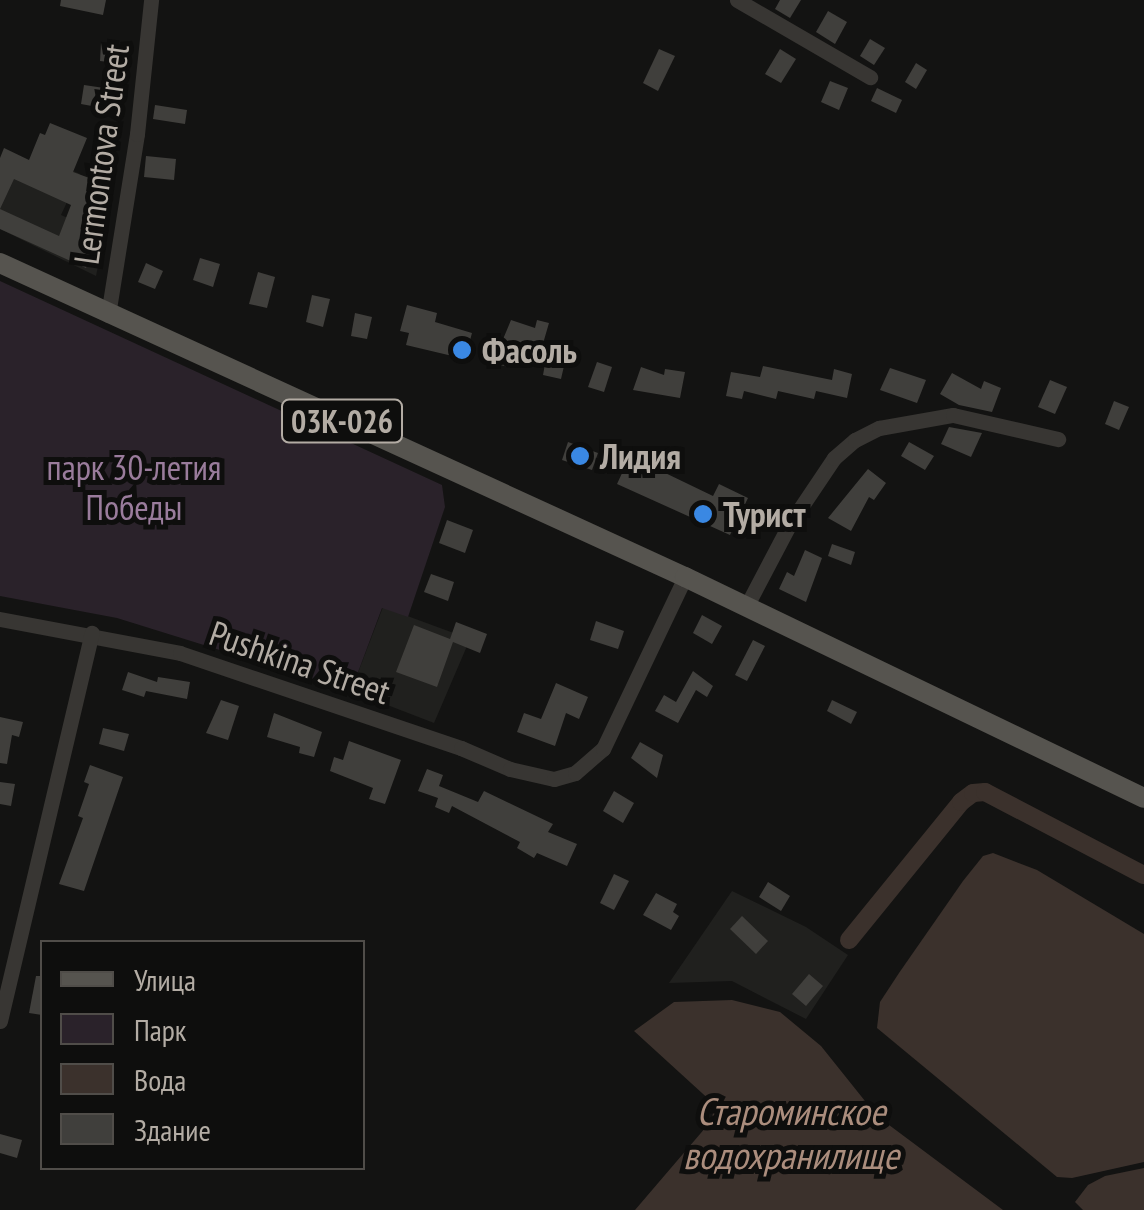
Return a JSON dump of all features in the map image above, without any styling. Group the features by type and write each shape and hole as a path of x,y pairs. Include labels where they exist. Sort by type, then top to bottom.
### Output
{"main road":[{"name":"03К-026","path":"0,263 685,577 1144,798"}],"street":[{"name":"Lermontova Street","path":"108,315 137,134 151,0"},
{"path":"737,0 870,77"},
{"path":"746,607 788,525 834,458 879,428 953,415 1058,439"},
{"name":"Pushkina Street","path":"0,619 180,654 536,778 554,779 575,773 603,749 685,577"},
{"path":"0,1021 92,634"}],"shaded area":[{"path":"0,158 60,175 64,167 80,174 61,215 105,234 96,276 0,229"},
{"path":"383,607 470,639 434,723 351,691"},
{"path":"732,891 806,927 848,955 806,1019 732,981 669,983"}],"green space":[{"name":"парк 30-летия Победы","path":"0,281 442,485 445,507 408,617 382,608 351,691 117,618 0,596"}],"water":[{"path":"993,853 1037,870 1144,934 1144,1162 1072,1178 1057,1177 877,1028 880,1002 899,973 963,881 983,856"},
{"name":"Староминское водохранилище","path":"732,1000 780,1012 821,1046 877,1116 1003,1210 635,1210 712,1120 714,1104 634,1031 674,1002"},
{"path":"1144,1168 1144,1210 1083,1210 1075,1202 1088,1185 1105,1176"}],"building":[{"path":"61,0 106,0 103,15 60,6"},
{"path":"780,0 801,0 790,18 775,9"},
{"path":"828,11 847,22 835,44 816,32"},
{"path":"870,39 885,48 874,65 860,56"},
{"path":"101,43 129,46 127,64 100,61"},
{"path":"659,49 675,56 658,91 643,83"},
{"path":"780,49 796,59 781,83 765,74"},
{"path":"916,63 927,70 916,89 905,82"},
{"path":"830,81 848,88 839,110 821,102"},
{"path":"84,85 111,89 108,109 81,104"},
{"path":"877,88 902,100 896,113 871,101"},
{"path":"155,105 187,110 185,124 153,119"},
{"path":"50,123 87,138 73,172 111,186 95,229 101,232 86,268 0,229 0,209 0,158 4,148 29,160 40,133 45,135","holes":["14,179 71,205 59,236 0,209"]},
{"path":"146,156 176,159 174,180 144,177"},
{"path":"200,258 220,264 213,287 193,280"},
{"path":"146,263 163,271 155,289 138,282"},
{"path":"258,272 275,277 267,308 249,304"},
{"path":"312,295 330,299 323,327 306,322"},
{"path":"407,305 437,313 435,322 472,333 465,359 406,345 409,333 400,331"},
{"path":"355,313 372,317 367,339 351,336"},
{"path":"511,320 535,328 537,320 549,323 542,347 567,353 561,379 543,375 545,364 516,355 512,368 493,363"},
{"path":"597,362 612,367 604,392 588,387"},
{"path":"763,366 832,380 834,369 852,374 847,398 816,391 814,399 778,391 776,399 744,391 742,399 726,396 731,372 760,377"},
{"path":"641,367 664,375 665,369 685,372 680,398 633,390"},
{"path":"890,368 926,380 917,403 880,390"},
{"path":"952,373 981,389 984,381 1001,388 992,412 959,405 940,394"},
{"path":"1050,380 1067,387 1055,414 1038,407"},
{"path":"1114,401 1129,407 1119,430 1105,424"},
{"path":"949,427 982,433 971,457 941,444"},
{"name":"Лидия","path":"568,442 598,453 592,470 562,460"},
{"path":"909,442 934,456 925,470 901,456"},
{"path":"630,456 713,496 719,484 748,498 730,535 617,484"},
{"path":"868,469 886,483 874,500 869,497 851,531 828,518"},
{"path":"447,520 473,530 465,553 439,543"},
{"path":"832,544 855,552 851,565 828,556"},
{"path":"805,550 822,558 806,602 779,589 787,572 794,576"},
{"path":"431,574 454,582 448,601 424,592"},
{"path":"702,615 722,626 712,644 693,633"},
{"path":"596,621 624,631 618,649 590,640"},
{"path":"456,622 487,634 480,653 453,642 437,687 396,672 414,625 450,639"},
{"path":"753,640 765,646 747,681 735,675"},
{"path":"693,671 713,686 707,697 696,690 678,723 655,711 664,695 676,702"},
{"path":"128,672 157,682 158,677 190,682 187,699 146,691 144,697 122,690"},
{"path":"556,683 588,697 579,719 566,713 555,746 517,732 524,713 541,719"},
{"path":"221,700 239,706 228,740 206,733"},
{"path":"832,700 857,712 851,724 827,711"},
{"path":"274,713 322,732 314,757 299,753 300,747 267,737"},
{"path":"0,717 23,722 19,737 12,735 7,764 0,763"},
{"path":"103,728 129,734 124,751 99,744"},
{"path":"349,741 401,760 385,804 369,799 373,788 330,771 334,757 343,760"},
{"path":"640,742 663,755 657,778 631,758"},
{"path":"90,765 123,777 84,891 59,884 83,818 78,816 89,784 84,782"},
{"path":"427,769 443,775 439,786 478,802 484,791 553,824 548,832 577,844 567,866 537,853 534,858 517,848 520,842 452,806 449,813 435,807 438,798 418,791"},
{"path":"0,782 15,784 11,806 0,804"},
{"path":"614,791 634,803 623,823 603,811"},
{"path":"614,874 629,881 614,910 600,903"},
{"path":"768,882 790,896 781,911 759,897"},
{"path":"656,893 677,904 673,912 679,916 671,930 643,915"},
{"path":"742,916 768,941 756,954 730,929"},
{"path":"809,974 823,986 806,1006 792,994"},
{"path":"36,976 40,976 40,1015 29,1013"},
{"path":"0,1134 22,1140 17,1158 0,1153"}],"waterway":[{"path":"849,940 961,802 973,793 985,792 1144,875"}],"place":[{"name":"Фасоль","path":"462,350"},
{"name":"Лидия","path":"580,456"},
{"name":"Турист","path":"703,514"}]}
